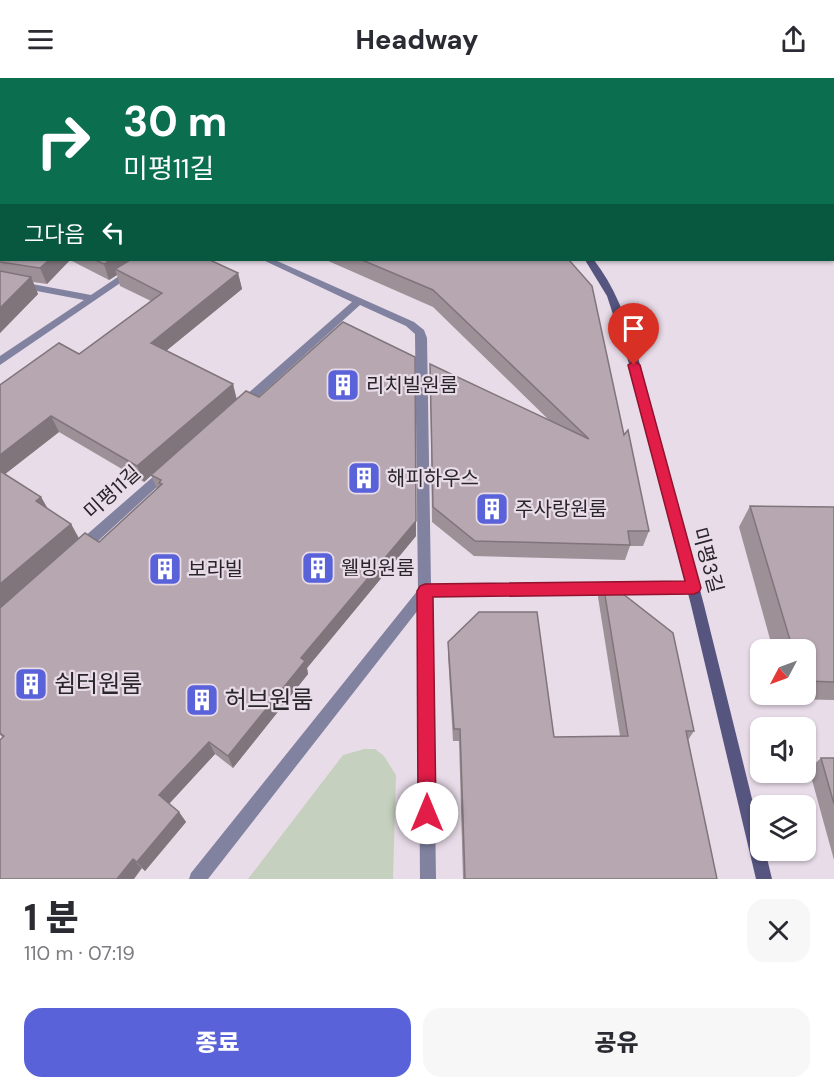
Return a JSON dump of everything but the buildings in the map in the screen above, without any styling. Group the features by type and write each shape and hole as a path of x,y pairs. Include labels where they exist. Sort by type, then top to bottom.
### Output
{"street":[{"path":"102,78 119,78"},
{"path":"0,361 148,261"},
{"path":"270,261 410,324 420,332 422,338 428,879"},
{"name":"미평3길","path":"590,261 611,293 628,343 694,588 764,879"},
{"path":"0,281 92,298"},
{"path":"228,417 360,300"},
{"name":"미평11길","path":"70,558 175,464"},
{"path":"425,591 694,588"},
{"path":"197,879 425,591"}],"green space":[{"path":"364,749 375,749 384,756 396,775 393,879 248,879 343,755"}],"place":[{"name":"리치빌원룸","path":"343,385"},
{"name":"해피하우스","path":"364,478"},
{"name":"주사랑원룸","path":"492,509"},
{"name":"웰빙원룸","path":"318,568"},
{"name":"보라빌","path":"165,569"},
{"name":"쉼터원룸","path":"31,684"},
{"name":"허브원룸","path":"202,700"}],"route":[{"path":"427,813 425,591 694,588 634,365"}]}
